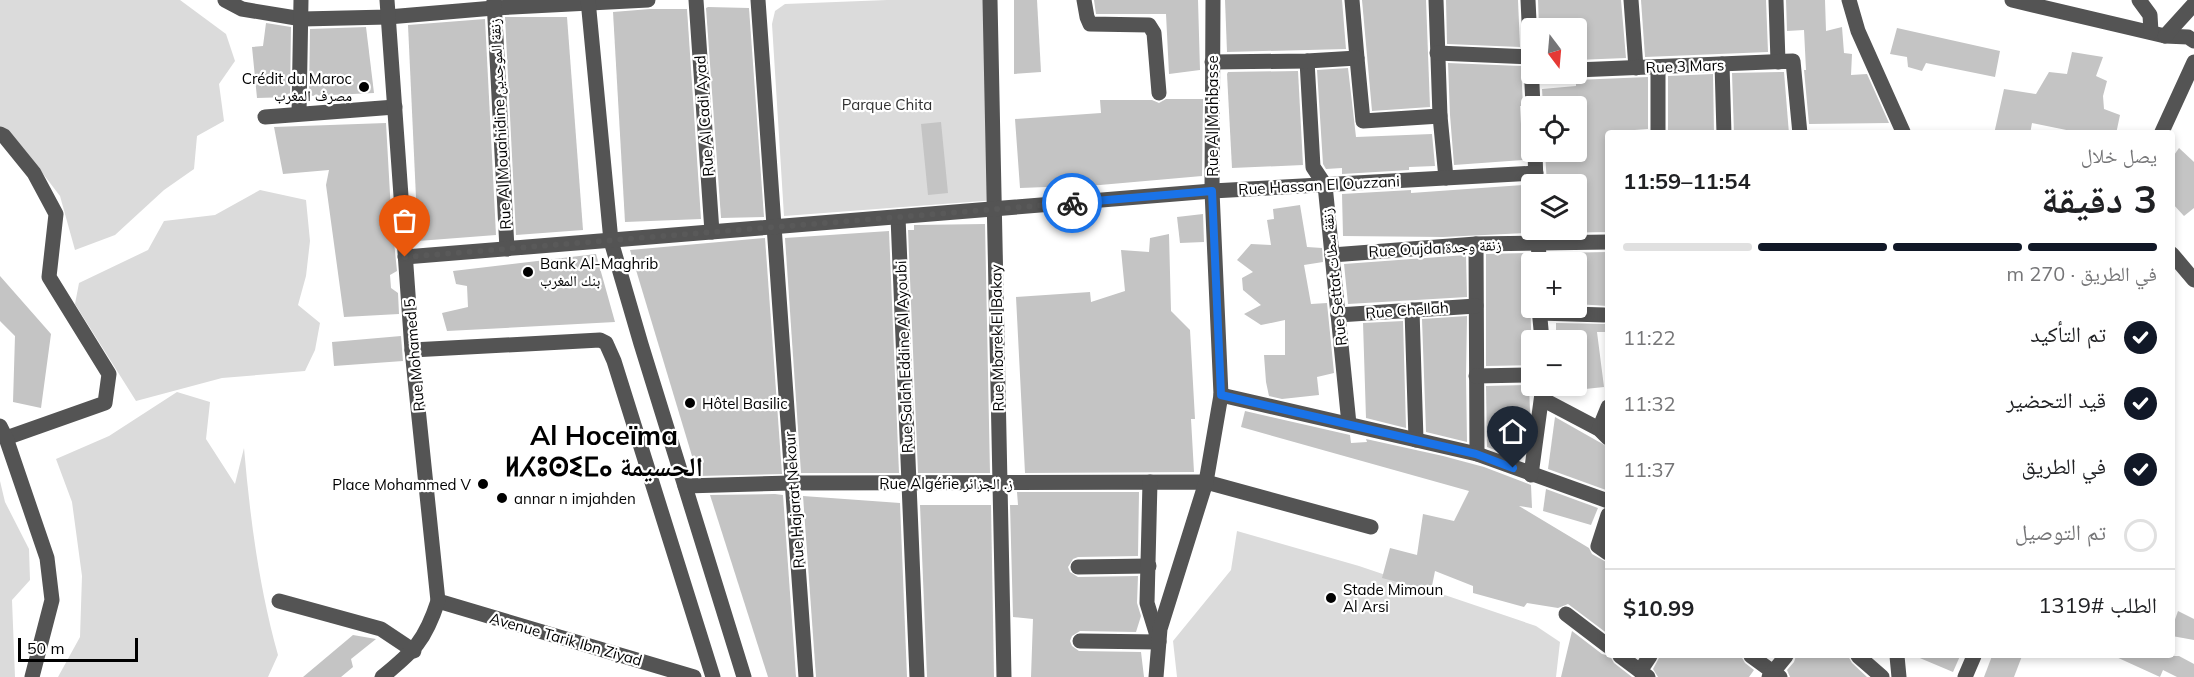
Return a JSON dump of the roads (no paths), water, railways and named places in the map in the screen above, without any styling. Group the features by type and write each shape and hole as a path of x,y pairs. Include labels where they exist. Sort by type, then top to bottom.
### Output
{"street":[{"path":"225,0 242,9 302,19 388,16 494,4 648,0"},
{"path":"299,113 301,0"},
{"name":"Rue Mohamed 5","path":"387,0 412,350 438,601"},
{"name":"Rue Al Cadi Ayad","path":"696,0 712,232"},
{"name":"Rue Hajarat Nekour","path":"758,0 806,677"},
{"name":"Rue Mbarek El Bakay","path":"990,0 1004,677"},
{"path":"1084,0 1090,24 1149,25 1154,33 1159,93"},
{"name":"Rue Al Mahbasse","path":"1156,677 1160,629 1206,482 1221,395 1212,191 1213,0"},
{"path":"1352,0 1363,121 1440,116"},
{"path":"1436,0 1440,116 1446,178"},
{"path":"1528,0 1529,18"},
{"path":"1631,0 1636,68"},
{"path":"1776,0 1799,130"},
{"path":"1849,0 1858,31 1902,130"},
{"path":"2139,0 2150,15 2158,34"},
{"path":"2020,1 2194,41"},
{"path":"589,2 611,241 744,677"},
{"name":"Rue Al Mouahidine زنقة الموحدين","path":"494,4 507,249"},
{"path":"2158,34 2194,4"},
{"path":"1437,53 1521,66"},
{"path":"1212,62 1357,58"},
{"name":"Rue Settat زنقة سطات","path":"1308,61 1312,167 1325,185 1349,424"},
{"name":"Rue 3 Mars","path":"1587,70 1786,62"},
{"path":"2163,130 2194,62"},
{"path":"1722,64 1724,130"},
{"path":"1658,67 1658,130"},
{"path":"266,117 395,107"},
{"path":"0,134 34,173 56,214 49,277 109,374 105,403 3,432 46,558 47,588 52,600 32,677"},
{"name":"Rue Hassan El Ouzzani","path":"405,257 1212,191 1446,178 1521,179"},
{"name":"Rue Salah Eddine Al Ayoubi","path":"898,217 917,677"},
{"name":"Rue Oujda زنقة وجدة","path":"1332,255 1521,239"},
{"name":"Rue Oujda زنقة وجدة","path":"1580,240 1605,242"},
{"path":"1476,244 1476,454"},
{"path":"2175,258 2194,280"},
{"name":"Rue Chellah","path":"1338,315 1476,306"},
{"path":"1412,310 1416,440"},
{"path":"1587,314 1604,315"},
{"path":"412,350 600,340 606,343 614,361 713,677"},
{"path":"1476,376 1521,375"},
{"path":"1221,395 1476,454 1605,500"},
{"path":"1532,475 1542,396"},
{"path":"1549,396 1604,433"},
{"path":"1080,641 1159,642 1147,603 1150,482"},
{"name":"Rue Algérie ز. الجزائر","path":"685,486 792,483 1206,482 1371,527"},
{"path":"1078,567 1149,566"},
{"path":"279,601 381,629 414,651"},
{"path":"382,677 414,651 430,624 438,601"},
{"name":"Avenue Tarik Ibn Ziyad","path":"438,601 694,677"},
{"path":"1566,614 1605,644"},
{"path":"1623,658 1644,674 1649,658"},
{"path":"1753,658 1774,675 1785,658"},
{"path":"1860,658 1882,677"},
{"path":"1898,658 1899,677"},
{"path":"1965,677 1973,658"}],"place":[{"name":"Crédit du Maroc مصرف المغرب","path":"364,87"},
{"name":"Bank Al-Maghrib بنك المغرب","path":"528,272"},
{"name":"Hôtel Basilic","path":"690,403"},
{"name":"Place Mohammed V","path":"483,484"},
{"name":"annar n imjahden","path":"502,498"},
{"name":"Stade Mimoun Al Arsi","path":"1331,598"}],"district":[{"name":"Al Hoceïma ⵍⵃⵓⵙⵉⵎⴰ الحسيمة","path":"604,450"}],"park label":[{"name":"Parque Chita","path":"887,104"}]}
